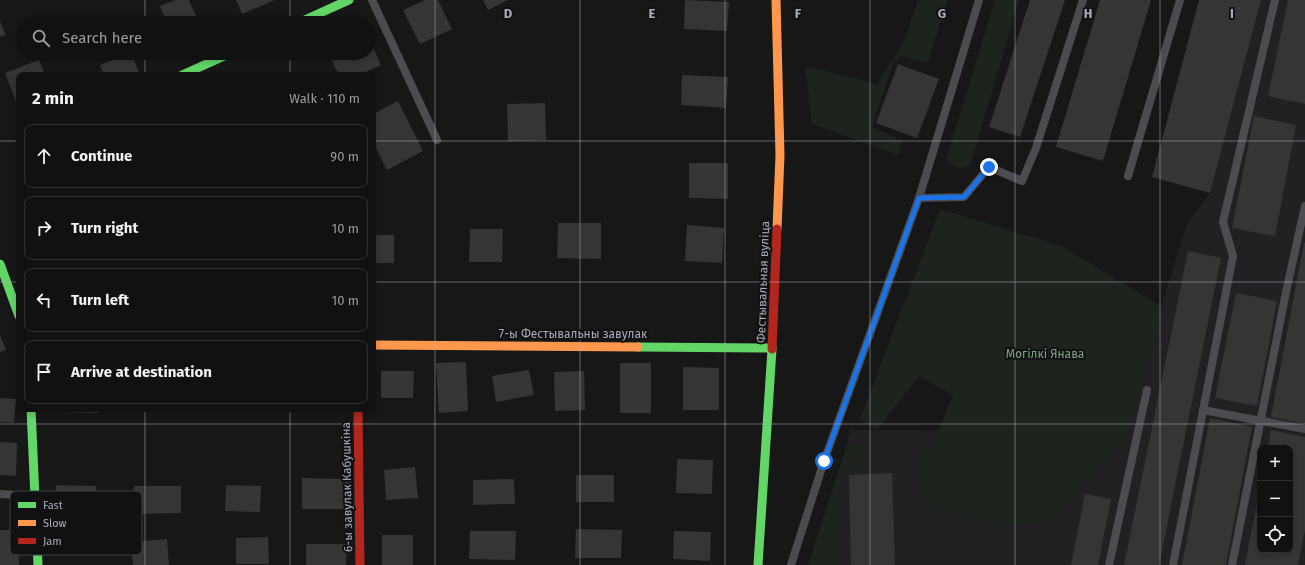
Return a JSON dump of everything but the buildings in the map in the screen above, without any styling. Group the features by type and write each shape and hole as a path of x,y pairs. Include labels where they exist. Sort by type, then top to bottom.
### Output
{"street":[{"path":"314,16 349,0"},
{"name":"Фестывальная вуліца","path":"758,565 772,348 780,155 776,0"},
{"path":"189,72 215,60"},
{"path":"0,264 16,308"},
{"name":"7-ы Фестывальны завулак","path":"376,345 772,348"},
{"path":"32,412 35,491"},
{"name":"6-ы завулак Кабушкіна","path":"358,412 360,565"},
{"path":"37,555 38,565"}],"lane":[{"path":"372,0 437,140"},
{"path":"792,565 824,461 919,198 979,0"},
{"path":"919,198 964,197 989,167 1022,181 1036,148 1083,0"},
{"path":"1128,176 1180,0"},
{"path":"1173,565 1233,256 1223,222 1275,0"},
{"path":"1232,565 1305,206"},
{"path":"1109,565 1147,390"},
{"path":"1203,410 1305,429"},
{"path":"0,494 10,495"}],"shaded area":[{"path":"1261,0 1305,0 1305,565 821,565 850,430 1123,433 1186,226 1210,193"}],"green space":[{"path":"918,0 947,0 928,63 902,56 894,61 872,127 903,141 898,155 812,124 805,66 877,84 905,40"},
{"path":"995,0 1019,0 970,166 958,168 946,160"},
{"name":"Могілкі Янава","path":"940,209 1061,246 1164,308 1127,436 1054,518 1008,527 928,507 914,466 935,439 953,395 919,376 877,430 860,419"},
{"path":"858,444 868,466 844,470 840,489 838,565 808,565 846,448"}],"traffic: fast":[{"path":"314,16 349,0"},
{"path":"189,72 215,60"},
{"path":"0,264 16,308"},
{"path":"638,347 772,348"},
{"path":"758,565 772,349"},
{"path":"31,412 35,491"},
{"path":"38,555 38,565"}],"traffic: slow":[{"path":"776,0 780,155 777,229"},
{"path":"376,345 638,347"}],"traffic: jam":[{"path":"772,349 777,229"},
{"path":"358,412 360,565"}],"route":[{"path":"824,461 919,198 964,197 989,167"}]}
